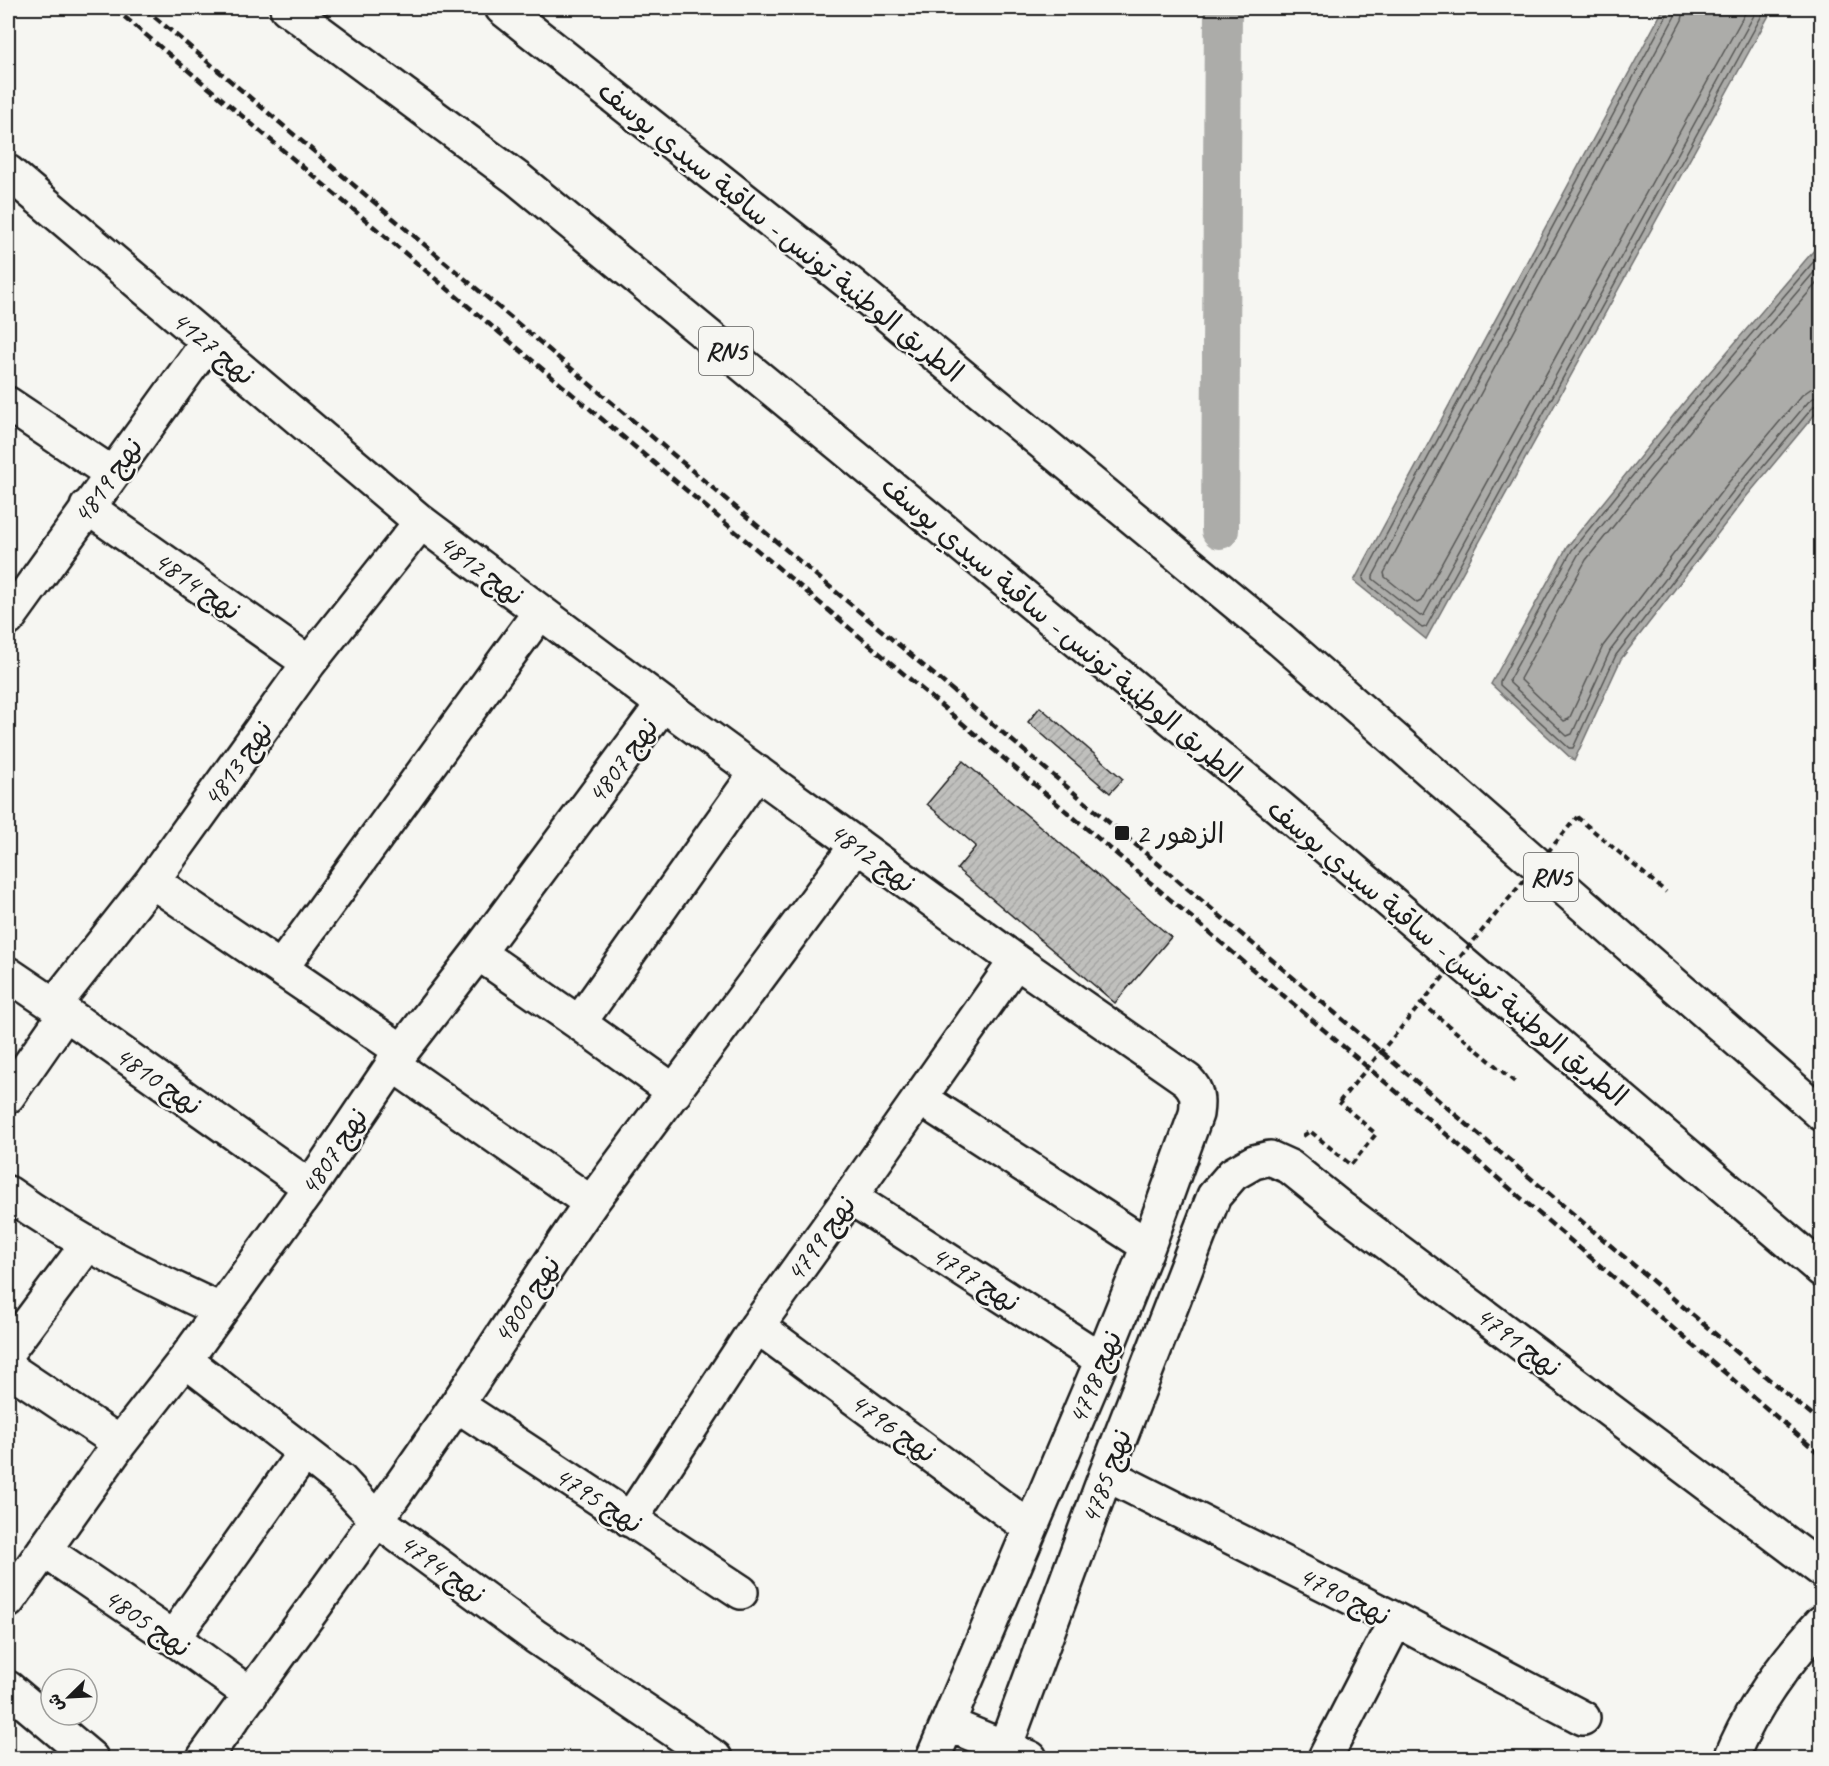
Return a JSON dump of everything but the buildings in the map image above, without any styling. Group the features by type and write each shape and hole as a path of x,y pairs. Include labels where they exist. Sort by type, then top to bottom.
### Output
{"main road":[{"name":"الطريق الوطنية تونس - ساقية سيدي يوسف","path":"287,8 518,179 1156,708 1279,807 1821,1270"},
{"name":"الطريق الوطنية تونس - ساقية سيدي يوسف","path":"502,8 848,282 1160,538 1281,640 1821,1114"},
{"name":"نهج 4127","path":"8,172 421,522"},
{"name":"نهج 4819","path":"8,619 111,473 208,342"},
{"path":"8,404 111,473"},
{"name":"نهج 4814","path":"87,507 309,663"},
{"name":"نهج 4812","path":"421,522 663,704 1016,961 1178,1074 1194,1088 1198,1102 1196,1114 1148,1246"},
{"name":"نهج 4813","path":"8,1096 60,1010 152,881 309,663 421,522"},
{"path":"281,968 540,612"},
{"name":"نهج 4807","path":"8,1601 120,1443 185,1360 310,1187 397,1057 478,953 663,704"},
{"path":"579,1023 757,772"},
{"name":"نهج 4800","path":"204,1758 377,1520 591,1203 857,845"},
{"path":"152,881 281,968 591,1203"},
{"path":"478,953 675,1092"},
{"name":"نهج 4799","path":"630,1520 757,1326 1016,961"},
{"name":"نهج 4810","path":"8,974 310,1187"},
{"path":"920,1098 1148,1246"},
{"name":"نهج 4791","path":"1214,1196 1233,1173 1254,1162 1270,1158 1290,1167 1342,1209 1821,1570"},
{"path":"8,1193 87,1245 220,1310"},
{"name":"نهج 4785","path":"1012,1755 1106,1474 1214,1196"},
{"name":"نهج 4797","path":"850,1197 1102,1360"},
{"path":"8,1352 87,1245"},
{"name":"نهج 4798","path":"933,1758 1148,1246"},
{"name":"نهج 4796","path":"757,1326 1030,1528"},
{"name":"نهج 4794","path":"185,1360 340,1480 377,1520 536,1637 715,1758"},
{"path":"8,1368 120,1443"},
{"name":"نهج 4795","path":"457,1404 741,1592"},
{"path":"173,1638 304,1453"},
{"name":"نهج 4790","path":"1106,1474 1396,1620 1583,1718"},
{"name":"نهج 4805","path":"44,1550 173,1638 251,1695"},
{"path":"1325,1758 1396,1620"},
{"path":"1731,1758 1747,1726 1791,1656 1821,1622"},
{"path":"8,1688 89,1758"},
{"path":"948,1724 1012,1755"}],"path":[{"path":"1310,1131 1351,1165 1376,1134 1339,1102 1577,817 1666,892"},
{"path":"1422,1003 1517,1084"}],"water":[{"path":"1664,8 1773,8 1426,639 1354,581"},
{"path":"1821,242 1821,407 1746,497 1621,659 1574,761 1491,684 1567,547 1686,400"}],"waterway":[{"path":"1220,530 1223,8"}],"railway":[{"path":"114,8 756,549 1822,1456"},
{"path":"144,8 1822,1424"}],"place":[{"name":"الزهور 2","path":"1122,833"}]}
